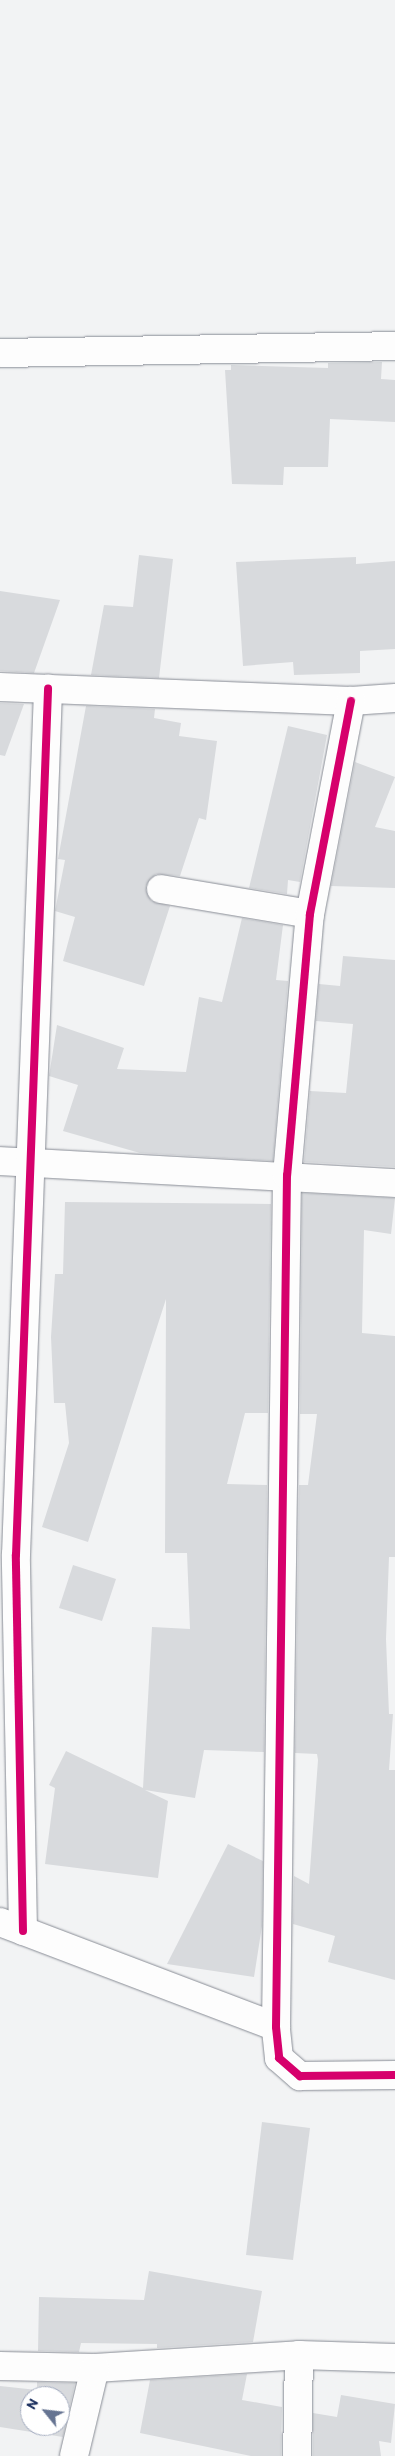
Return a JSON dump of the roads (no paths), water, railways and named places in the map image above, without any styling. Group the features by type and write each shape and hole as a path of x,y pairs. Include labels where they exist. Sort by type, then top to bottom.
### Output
{"street":[{"path":"0,353 395,346"},
{"path":"0,686 351,701 395,698"},
{"path":"48,689 28,1163 16,1554 11,1927 276,2026"},
{"path":"351,701 310,914 287,1176 276,2026 279,2058 300,2076 395,2075"},
{"path":"161,889 310,914"},
{"path":"0,1161 395,1183"},
{"path":"0,2366 95,2368 299,2355 395,2358"},
{"path":"297,2456 299,2355"},
{"path":"74,2456 95,2368"}]}
